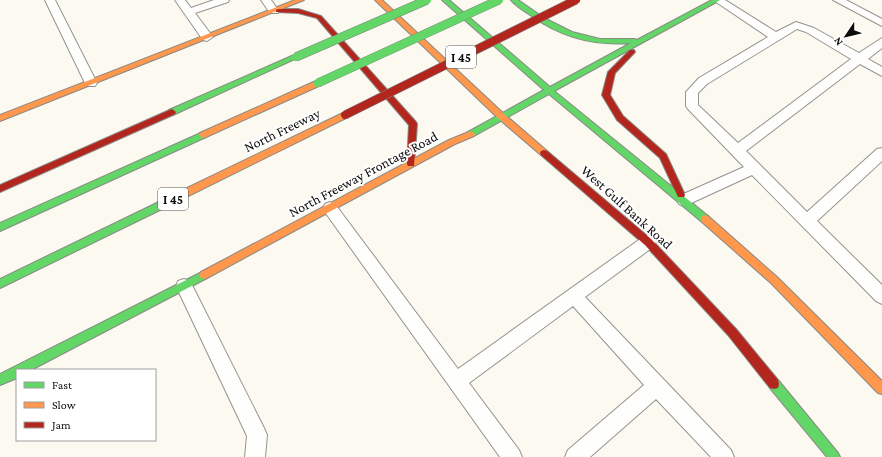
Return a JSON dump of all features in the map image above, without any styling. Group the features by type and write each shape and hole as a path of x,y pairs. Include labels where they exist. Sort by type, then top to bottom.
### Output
{"main road":[{"path":"0,118 301,0"},
{"name":"West Gulf Bank Road","path":"378,0 502,116 648,242 732,332 834,457"},
{"path":"0,189 427,0"},
{"path":"445,0 550,90 684,200 774,280 882,389"},
{"name":"North Freeway","path":"0,227 499,0"},
{"path":"514,0 525,10 561,31 575,37 611,43 645,38"},
{"name":"North Freeway","path":"0,284 576,0"},
{"name":"North Freeway Frontage Road","path":"22,369 184,286 452,142 472,134 502,116 717,0"},
{"path":"274,11 298,11 320,17 413,124 412,164"},
{"path":"645,38 612,72 606,95 620,118 663,156 684,200"},
{"path":"0,380 16,372"}],"lane":[{"path":"50,0 91,83"},
{"path":"180,0 207,37"},
{"path":"189,12 224,0"},
{"path":"266,0 274,11"},
{"path":"717,0 776,37"},
{"path":"838,0 882,23"},
{"path":"882,72 810,30 796,25 703,81 692,92 692,106 882,296"},
{"path":"737,151 882,42"},
{"path":"807,221 882,153"},
{"path":"684,200 754,168"},
{"path":"330,208 512,457"},
{"path":"456,381 648,242"},
{"path":"184,286 257,435 255,457"},
{"path":"574,296 724,457"},
{"path":"575,457 657,386"}],"traffic: fast":[{"path":"296,57 427,0"},
{"path":"445,0 549,90 705,219"},
{"path":"318,83 499,0"},
{"path":"514,0 541,20 555,28 584,39 616,42 634,41"},
{"path":"471,134 501,116 717,0"},
{"path":"172,112 296,57"},
{"path":"0,227 203,135"},
{"path":"0,284 161,205"},
{"path":"22,369 204,275"},
{"path":"0,380 16,372"},
{"path":"774,384 834,457"}],"traffic: slow":[{"path":"0,118 301,0"},
{"path":"378,0 501,116 544,153"},
{"path":"203,135 318,83"},
{"path":"161,205 345,115"},
{"path":"204,275 452,142 471,134"},
{"path":"705,219 774,280 882,389"}],"traffic: jam":[{"path":"345,115 576,0"},
{"path":"278,11 298,11 319,17 413,124 411,164"},
{"path":"632,52 612,72 606,95 620,118 663,156 681,195"},
{"path":"0,189 172,112"},
{"path":"544,153 648,242 732,332 774,384"}]}
